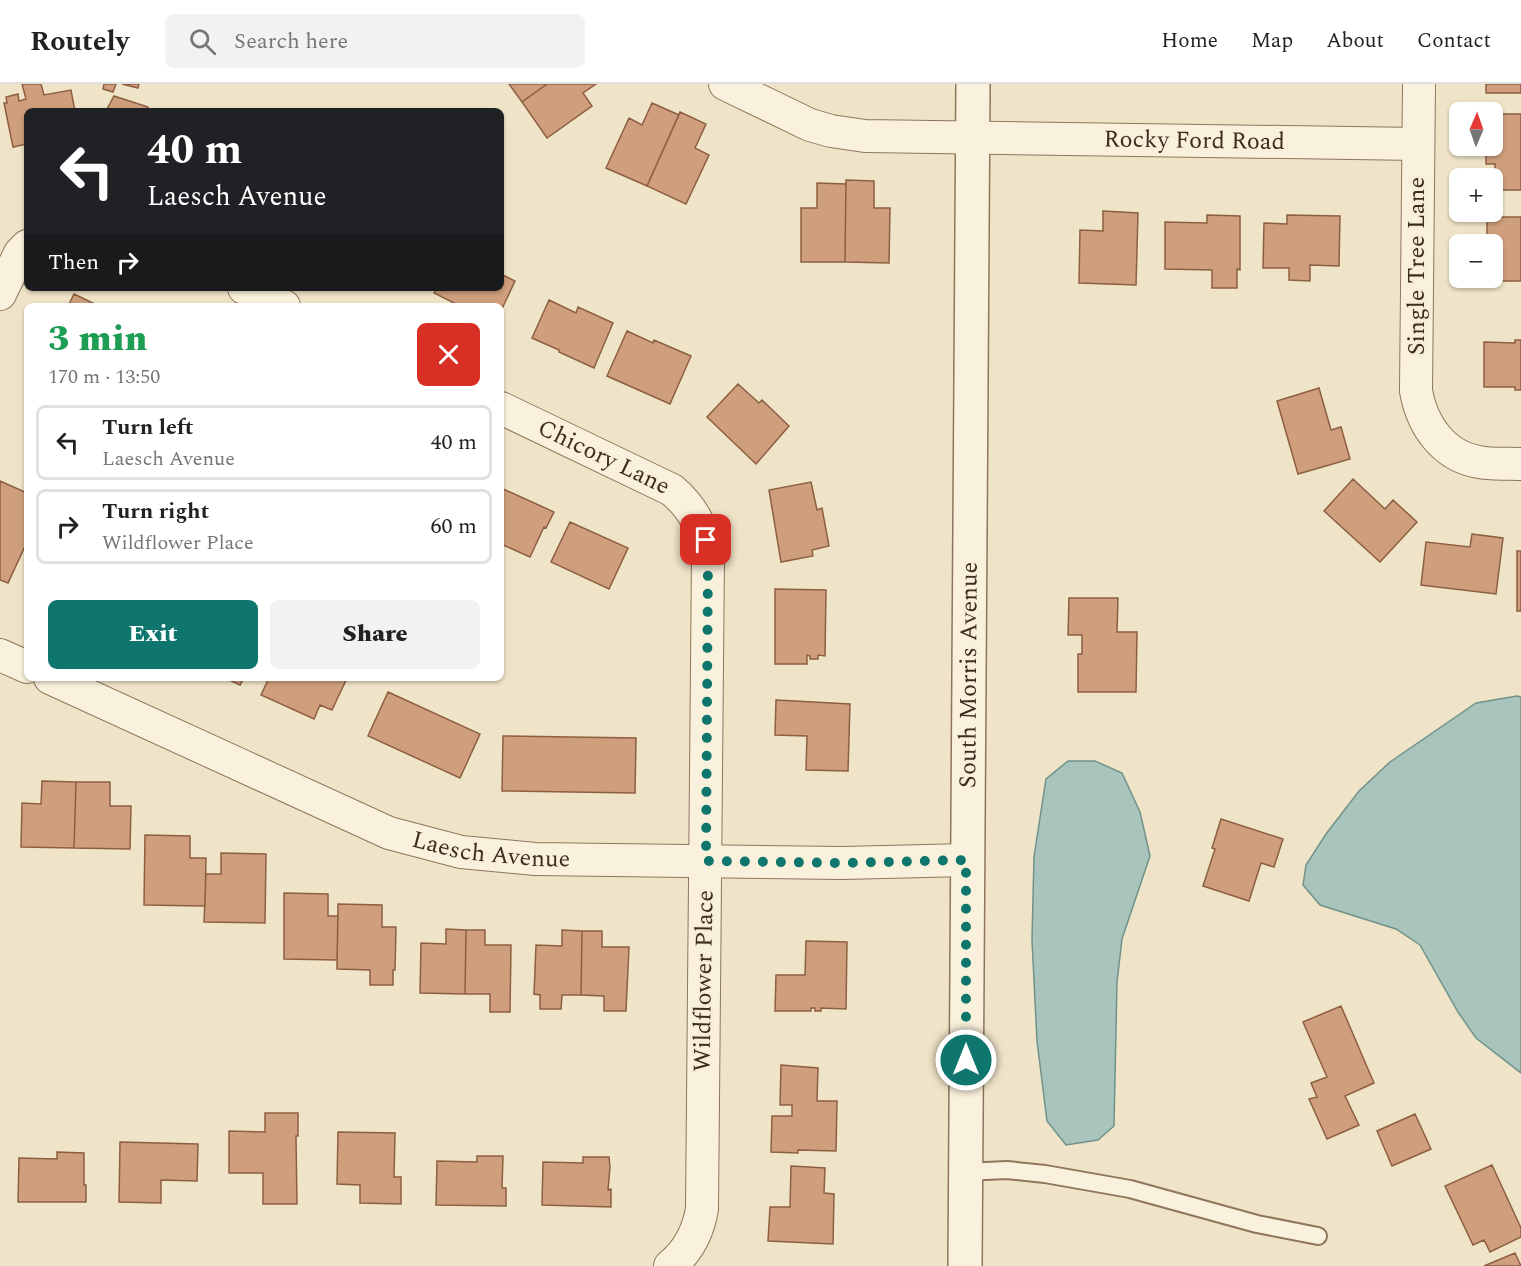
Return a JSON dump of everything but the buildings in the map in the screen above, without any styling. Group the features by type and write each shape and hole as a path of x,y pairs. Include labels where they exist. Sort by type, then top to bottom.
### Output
{"street":[{"name":"Rocky Ford Road","path":"725,84 810,125 865,136 1418,144"},
{"name":"South Morris Avenue","path":"965,1266 973,84"},
{"name":"Single Tree Lane","path":"1419,84 1416,391 1419,406 1424,419 1440,442 1466,459 1480,463 1521,464"},
{"path":"0,294 24,249"},
{"path":"251,291 277,303"},
{"name":"Chicory Lane","path":"504,409 659,482 684,500 697,518"},
{"name":"Wildflower Place","path":"674,1263 693,1240 702,1209 708,555 706,540 697,518"},
{"path":"0,655 24,667"},
{"name":"Laesch Avenue","path":"57,681 389,833 460,852 507,857 706,861 843,863 966,860"}],"lane":[{"path":"965,1172 1007,1170 1130,1189 1257,1224 1318,1236"}],"water":[{"path":"1521,697 1521,1073 1476,1038 1458,1012 1420,945 1396,929 1320,905 1303,885 1306,865 1326,834 1359,791 1390,762 1476,703"},
{"path":"1068,761 1095,761 1122,773 1140,812 1150,856 1122,939 1117,982 1114,1126 1098,1140 1066,1145 1047,1121 1037,1041 1032,940 1034,857 1046,779"}],"route":[{"path":"706,540 708,555 706,861 843,863 966,860 966,1060"}]}
